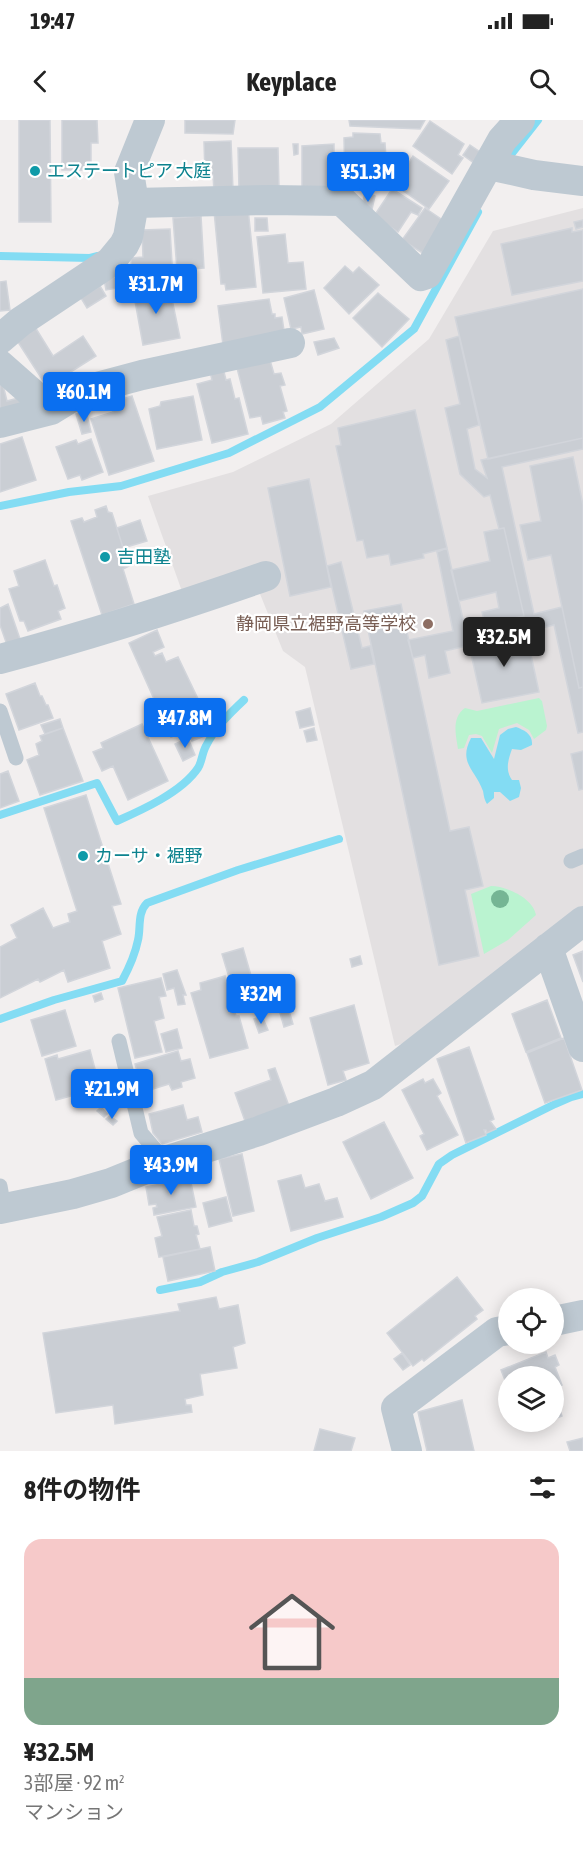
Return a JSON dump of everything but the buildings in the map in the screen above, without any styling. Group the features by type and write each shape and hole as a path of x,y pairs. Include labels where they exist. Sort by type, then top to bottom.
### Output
{"street":[{"path":"0,339 21,322 110,262 124,245 128,237 134,203 129,172 150,120"},
{"path":"134,203 342,201 421,276 427,274 502,140 520,120"},
{"path":"489,165 534,175 583,181"},
{"path":"0,423 51,410 82,391 142,375 290,343"},
{"path":"0,365 51,410"},
{"path":"0,658 76,639 266,576"},
{"path":"1,1201 73,1194 111,1184 165,1161 259,1131 336,1102 373,1084 583,921"},
{"path":"548,948 583,1047"},
{"path":"564,1318 583,1315"},
{"path":"407,1451 396,1408 498,1332"}],"lane":[{"path":"0,711 16,758"},
{"path":"119,1041 141,1132 165,1161"}],"shaded area":[{"name":"静岡県立裾野高等学校","path":"583,208 583,908 410,1041 395,1046 305,667 283,651 252,574 184,597 148,496 233,472 331,424 429,339 493,231"}],"green space":[{"path":"539,698 542,701 547,726 546,730 534,739 529,730 517,723 499,729 492,753 482,736 476,734 469,735 464,748 458,749 456,722 465,708 477,711"},
{"path":"491,886 518,894 530,903 536,915 508,940 484,954 471,894"}],"water":[{"path":"516,727 527,733 532,741 532,745 521,750 512,749 508,761 512,780 519,780 521,788 519,797 510,801 500,792 494,792 494,798 487,804 480,783 469,766 467,747 471,738 481,738 494,759 500,735"}],"waterway":[{"path":"509,157 538,120"},
{"path":"0,506 69,492 121,486 229,453 320,407 414,329 478,212"},
{"path":"0,256 90,258 98,256"},
{"path":"0,815 97,783 117,821 161,799 191,777 199,766 214,733 244,700"},
{"path":"0,1019 54,1000 122,981 135,951 141,916 147,903 238,870 339,839"},
{"path":"160,1290 200,1282 222,1272 258,1262 317,1238 381,1217 413,1203 422,1196 439,1164 452,1155 555,1104 583,1094"}],"place":[{"name":"エステートピア 大庭","path":"35,171"},
{"name":"吉田塾","path":"105,557"},
{"name":"静岡県立裾野高等学校","path":"428,624"},
{"name":"カーサ・裾野","path":"83,856"}]}
